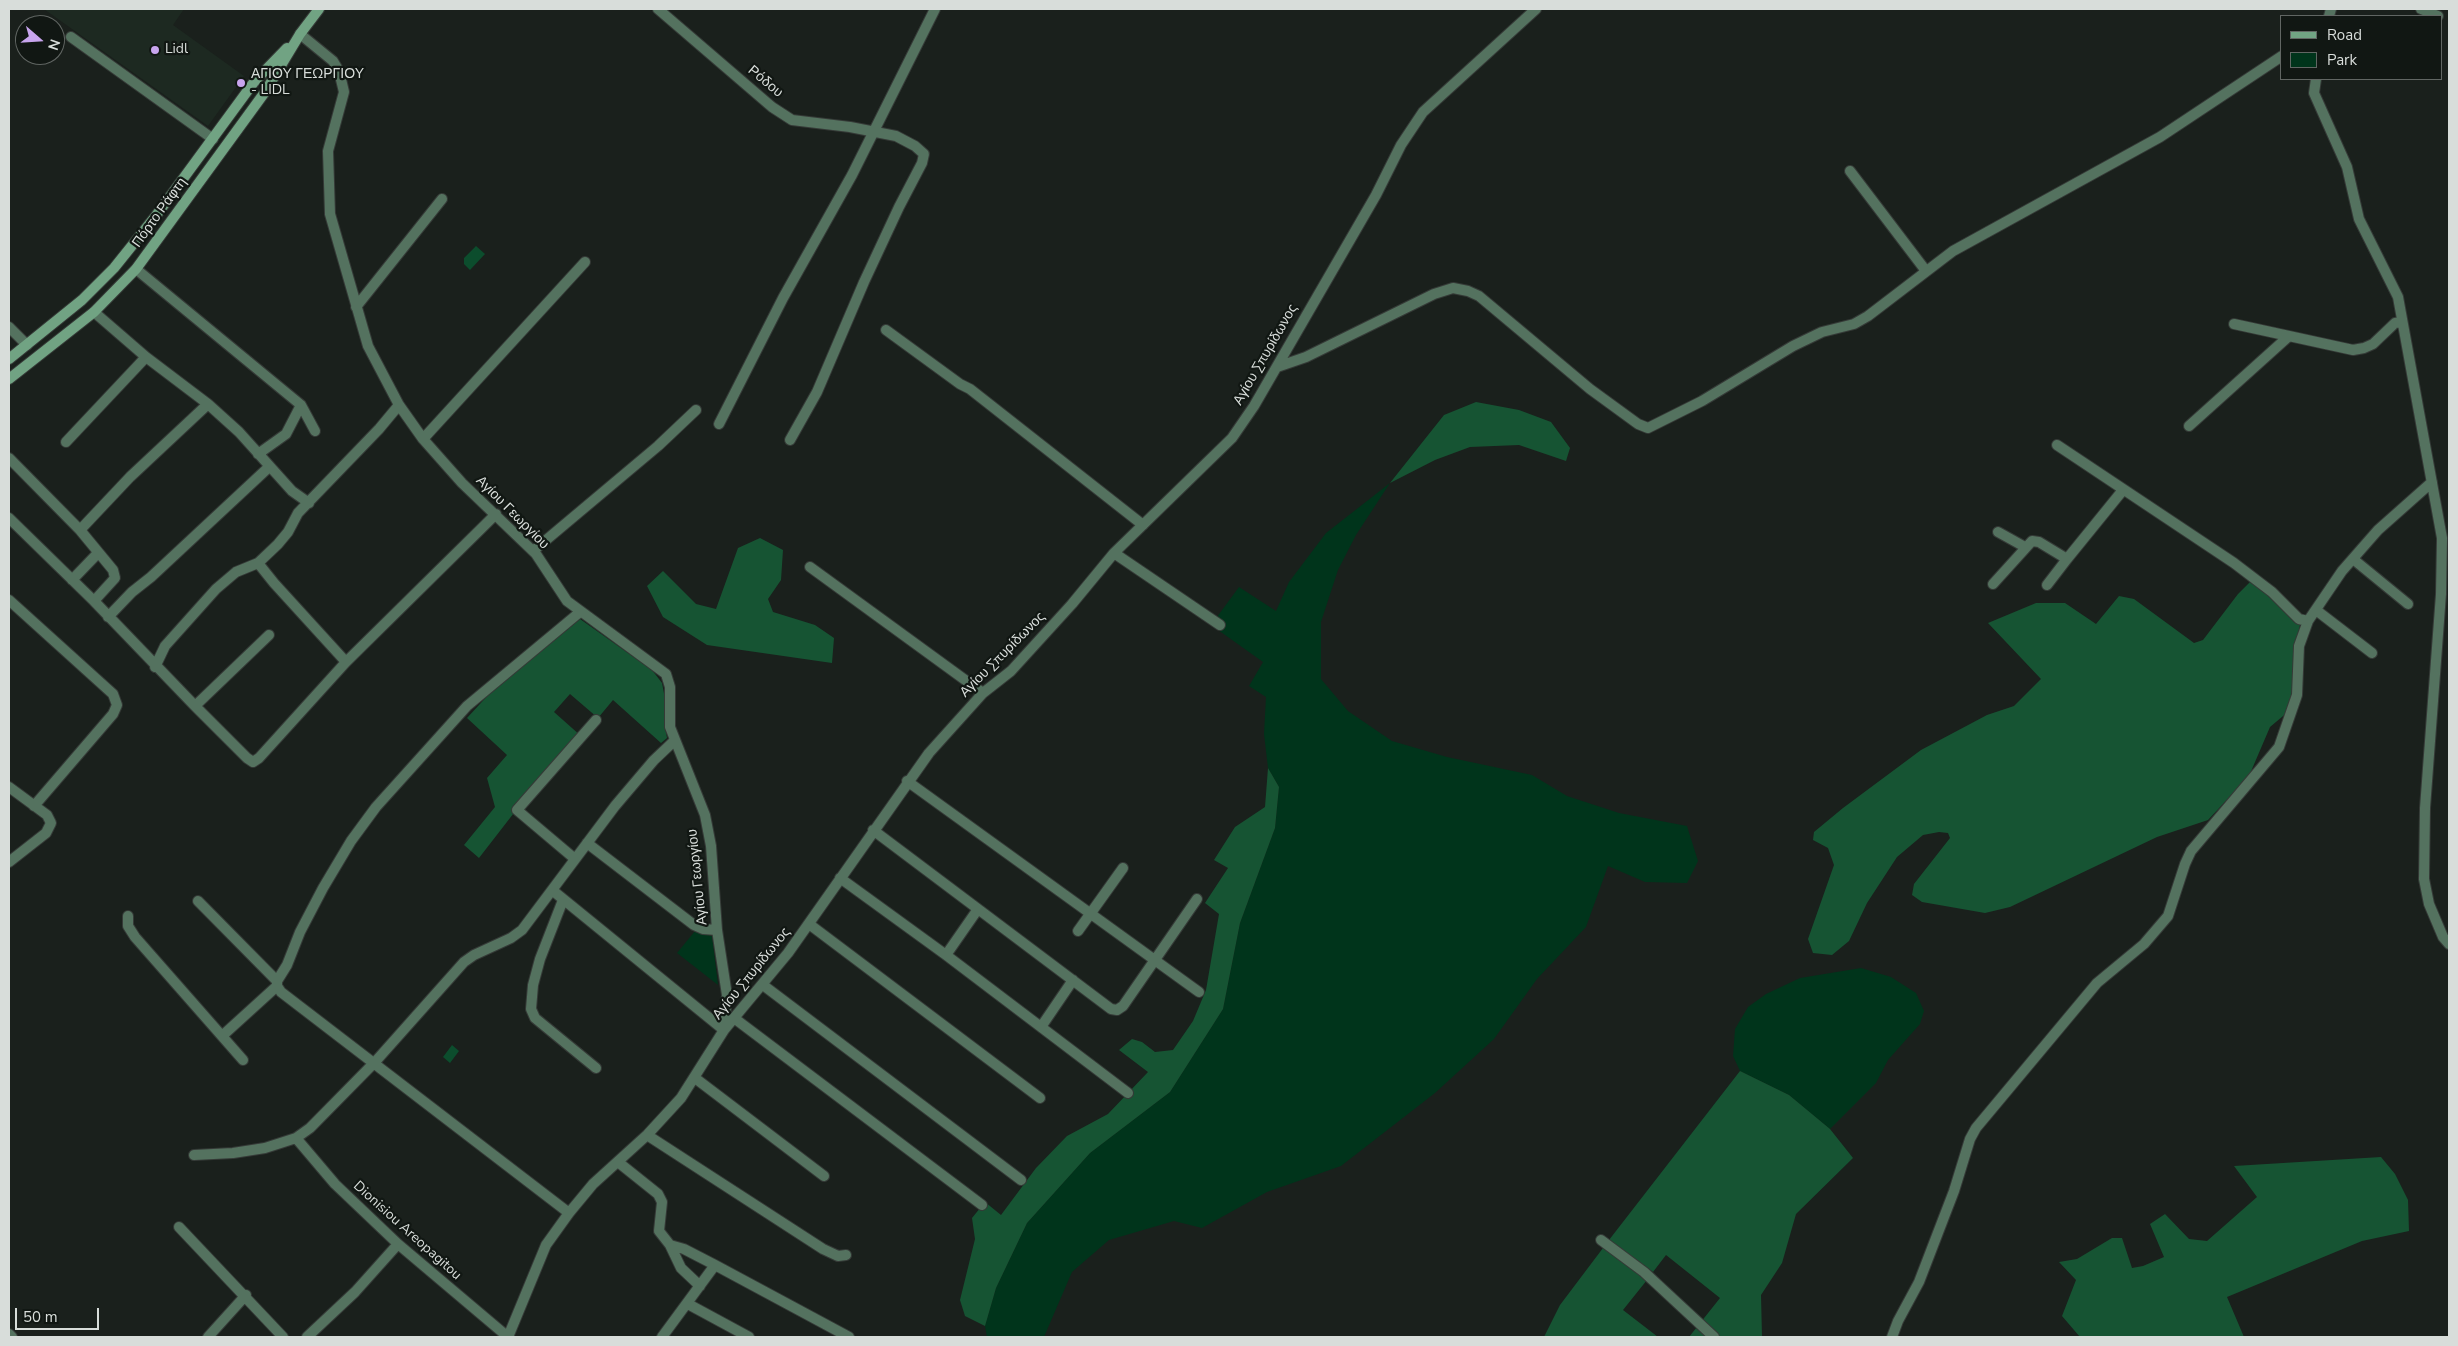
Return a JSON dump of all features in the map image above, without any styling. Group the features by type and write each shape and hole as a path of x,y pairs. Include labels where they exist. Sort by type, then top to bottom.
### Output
{"main road":[{"name":"Πόρτο Ράφτη","path":"9,379 94,312 136,269 265,92 300,34 319,9"},
{"name":"Πόρτο Ράφτη","path":"9,359 82,300 114,268 213,139 254,82 300,34"}],"street":[{"name":"Ρόδου","path":"658,9 772,107 792,120 875,131 896,136 915,146 924,154 922,162 864,282 818,392 790,440"},
{"path":"719,424 783,298 875,131 935,9"},
{"name":"Αγίου Σπυρίδωνος","path":"508,1337 546,1245 569,1213 593,1184 647,1135 681,1098 724,1030 763,985 809,924 906,781 954,724 983,693 1011,671 1072,604 1114,553 1232,438 1254,406 1376,195 1401,145 1423,112 1536,9"},
{"path":"2421,9 2435,15"},
{"name":"Αγίου Γεωργίου","path":"300,34 333,61 339,70 342,82 342,105 328,152 330,214 368,346 399,405 424,440 462,483 533,551 567,600 580,612 623,640 666,674 670,687 670,727 705,815 711,846 717,930 727,995 724,1030"},
{"path":"71,37 213,139"},
{"path":"1277,366 1306,357 1434,294 1453,288 1468,290 1479,296 1590,389 1638,424 1648,428 1702,401 1793,346 1822,332 1854,324 1868,316 1953,251 2160,137 2280,57"},
{"path":"2316,80 2314,94 2346,168 2359,219 2398,297 2442,538 2445,560 2424,808 2424,879 2429,904 2443,937 2449,944"},
{"path":"1850,171 1926,271"},
{"path":"356,307 442,199"},
{"path":"424,440 585,262"},
{"path":"136,269 302,405 315,431"},
{"path":"94,312 146,357 208,404 240,432 292,491 309,503"},
{"path":"2234,324 2353,350 2373,344 2395,323 2402,322"},
{"path":"9,326 27,345"},
{"path":"886,330 960,384 970,389 1034,441 1084,476 1143,524"},
{"path":"2189,426 2289,336"},
{"path":"66,442 146,357"},
{"path":"80,530 130,477 208,404"},
{"path":"258,454 286,434 302,405"},
{"path":"155,667 165,646 216,589 236,572 258,563 283,538 298,513 399,405"},
{"path":"533,551 644,458 696,410"},
{"path":"2057,446 2246,571 2272,592 2299,619 2308,621"},
{"path":"9,458 80,530 113,570 115,578 94,601"},
{"path":"108,617 132,592 151,577 269,467"},
{"path":"1892,1337 1898,1321 1919,1282 1954,1191 1970,1139 1976,1128 2097,983 2159,929 2168,916 2191,851 2279,747 2297,695 2299,646 2308,621 2342,571 2378,530 2432,482"},
{"path":"2047,585 2123,490"},
{"path":"9,518 94,601 155,667 253,762 259,758 346,662 496,514"},
{"path":"1998,532 2025,547"},
{"path":"1994,584 2032,541 2039,542 2067,559"},
{"path":"72,580 98,553"},
{"path":"1114,553 1220,625"},
{"path":"2353,559 2408,604"},
{"path":"258,563 346,662"},
{"path":"810,567 983,693"},
{"path":"9,600 113,694 117,704 113,714 34,806"},
{"path":"2316,610 2372,653"},
{"path":"222,1036 277,984 300,932 324,888 351,841 376,807 467,706 580,612"},
{"path":"195,706 269,635"},
{"path":"575,859 517,810 596,720"},
{"path":"194,1155 233,1153 265,1148 296,1138 310,1128 375,1062 464,962 474,955 511,938 522,930 635,781 674,741"},
{"path":"906,781 1154,961 1200,992"},
{"path":"9,787 47,815 50,823 46,833 9,862"},
{"path":"873,830 1111,1009 1117,1010 1123,1006 1197,899"},
{"path":"587,843 694,925 703,930 717,930"},
{"path":"1078,931 1122,868"},
{"path":"840,878 946,955 1128,1093"},
{"path":"552,890 724,1030"},
{"path":"563,900 540,959 533,985 531,1009 535,1018 596,1068"},
{"path":"198,901 277,984 281,992 375,1062 569,1213"},
{"path":"946,955 978,909"},
{"path":"128,916 128,926 135,937 243,1060"},
{"path":"809,924 1040,1098"},
{"path":"1041,1027 1073,980"},
{"path":"763,985 1021,1180"},
{"path":"727,995 743,1008"},
{"path":"734,1018 982,1205"},
{"path":"695,1078 824,1176"},
{"path":"647,1135 823,1249 838,1256 846,1255"},
{"name":"Dionisiou Areopagitou","path":"296,1138 334,1184 398,1244 508,1337"},
{"path":"618,1162 658,1194 662,1202 659,1231 670,1245 681,1268 700,1286"},
{"path":"179,1226 246,1295 283,1337"},
{"path":"1601,1240 1644,1272 1714,1337"},
{"path":"308,1337 355,1292 398,1244"},
{"path":"670,1245 684,1249 716,1265 849,1337"},
{"path":"662,1337 716,1265"},
{"path":"208,1337 246,1295"},
{"path":"688,1304 748,1337"},
{"path":"9,1334 12,1337"}],"shaded area":[{"name":"Lidl","path":"44,9 184,9 173,25 244,76 208,126 65,24 65,15 52,15"},
{"path":"476,246 485,254 470,270 464,264 464,258"},
{"path":"1476,402 1519,410 1551,422 1570,448 1566,461 1519,445 1470,447 1435,460 1390,483 1444,415"},
{"path":"760,538 783,550 781,580 768,599 773,612 815,625 834,638 832,663 707,645 663,617 647,586 663,571 696,604 716,609 738,548"},
{"path":"2253,579 2300,625 2295,649 2295,690 2289,711 2270,727 2249,776 2208,820 2157,837 2010,907 1985,913 1922,902 1912,895 1914,884 1950,838 1948,833 1939,832 1923,835 1897,857 1867,903 1849,941 1832,955 1813,953 1808,939 1834,865 1828,848 1813,840 1814,832 1921,750 1987,715 2014,706 2041,679 1988,623 2036,603 2065,603 2096,624 2119,596 2134,599 2194,643 2203,640 2238,594"},
{"path":"580,619 652,670 662,683 666,704 664,720 667,738 661,743 613,700 598,718 570,694 554,712 581,736 541,778 479,858 464,845 495,807 487,778 507,755 467,718 491,692"},
{"path":"1268,768 1279,787 1275,828 1240,923 1223,1009 1170,1092 1090,1153 1027,1223 996,1288 985,1326 965,1316 960,1300 975,1239 972,1218 985,1202 1001,1215 1036,1168 1067,1136 1108,1114 1148,1072 1119,1050 1132,1039 1142,1042 1155,1052 1173,1050 1193,1021 1206,990 1219,914 1205,903 1228,868 1214,860 1235,827 1265,807"},
{"path":"452,1045 459,1051 450,1063 443,1057"},
{"path":"1740,1071 1789,1095 1830,1129 1853,1158 1796,1214 1782,1263 1761,1295 1762,1337 1689,1337 1720,1298 1666,1255 1653,1272 1609,1240"},
{"path":"2381,1157 2395,1174 2408,1200 2409,1231 2362,1241 2227,1297 2244,1337 2080,1337 2062,1316 2076,1280 2059,1262 2077,1259 2112,1238 2122,1238 2132,1268 2143,1266 2164,1257 2150,1224 2165,1214 2189,1239 2207,1241 2257,1197 2234,1166"},
{"path":"1603,1248 1647,1280 1623,1310 1658,1337 1544,1337 1560,1305"}],"green space":[{"path":"1390,483 1356,535 1338,570 1321,622 1321,679 1348,711 1392,741 1447,757 1532,775 1567,796 1619,813 1687,826 1698,861 1687,883 1645,882 1608,866 1586,927 1537,979 1494,1039 1435,1093 1341,1166 1267,1192 1202,1228 1174,1221 1109,1240 1072,1272 1044,1337 987,1337 985,1326 996,1288 1027,1223 1090,1153 1170,1092 1223,1009 1240,923 1275,828 1279,787 1268,768 1264,734 1266,697 1249,686 1263,662 1211,625 1239,587 1276,611 1289,582 1326,533"},
{"path":"695,931 712,936 718,985 677,953"},
{"path":"1861,968 1891,977 1916,993 1924,1011 1920,1024 1888,1060 1876,1083 1830,1129 1789,1095 1740,1071 1733,1056 1735,1029 1748,1007 1766,994 1800,978"}],"place":[{"name":"Lidl","path":"155,50"},
{"name":"ΑΓΙΟΥ ΓΕΩΡΓΙΟΥ - LIDL","path":"241,83"}]}
